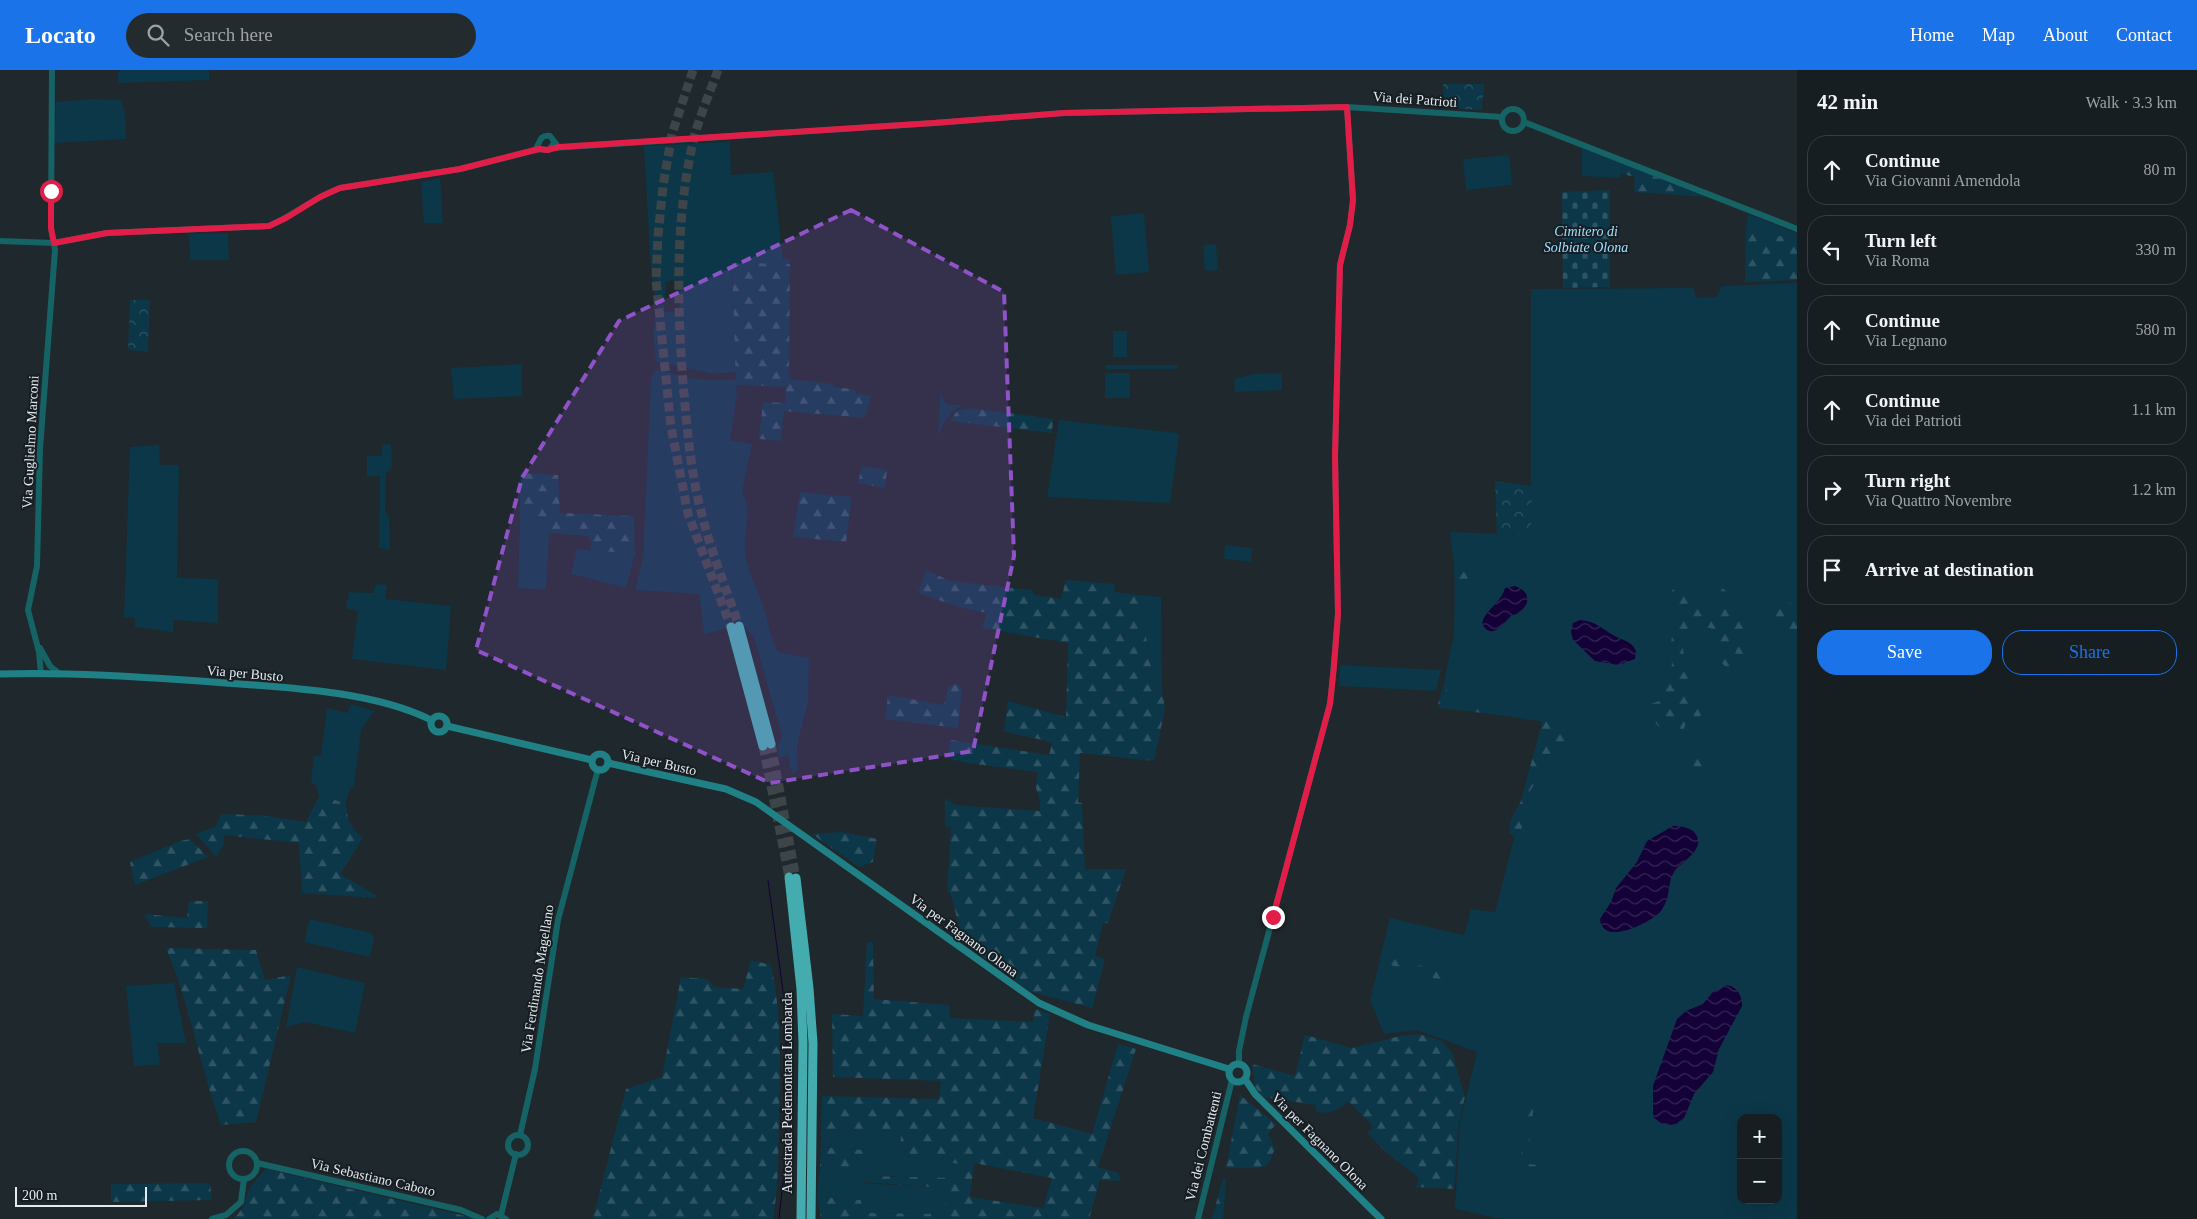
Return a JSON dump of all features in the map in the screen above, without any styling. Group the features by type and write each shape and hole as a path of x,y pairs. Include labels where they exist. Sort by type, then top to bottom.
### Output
{"highway":[{"path":"735,627 767,745"},
{"name":"Autostrada Pedemontana Lombarda","path":"801,1219 803,1043 801,989 792,878 809,988 813,1043 811,1219"},
{"path":"811,1190 817,1219"},
{"path":"795,1219 801,1192"}],"main road":[{"name":"Via per Busto","path":"0,674 115,674 325,692 414,711 432,720"},
{"name":"Via per Busto","path":"438,715 443,716 447,720 447,726 443,731 437,732 432,728 432,720 438,715"},
{"name":"Via per Busto","path":"447,726 592,760 601,754 607,758 608,763"},
{"path":"592,760 594,767 598,769"},
{"name":"Via per Busto","path":"598,769 603,769 608,763"},
{"name":"Via per Busto","path":"608,763 704,785"},
{"name":"Via per Fagnano Olona","path":"704,785 726,789 756,802 1039,1003 1088,1025 1229,1069"},
{"path":"1239,1064 1233,1065 1229,1069 1229,1075 1232,1080 1240,1082 1245,1079"},
{"name":"Via per Fagnano Olona","path":"1239,1064 1246,1068 1247,1074 1245,1079 1255,1094 1381,1219"}],"street":[{"name":"Via Guglielmo Marconi","path":"40,674 41,663 28,610 37,566 40,449 55,250 51,228 52,70"},
{"path":"1239,1064 1239,1050 1246,1017 1330,704 1338,614 1335,456 1340,265 1350,225 1353,200 1347,107"},
{"name":"Via dei Patrioti","path":"555,146 637,143 1064,113 1347,107 1502,118"},
{"path":"1516,110 1522,114 1524,122 1517,130 1509,130 1503,125 1502,118 1508,111 1516,110"},
{"path":"1524,122 1797,230"},
{"path":"545,136 552,138 555,146 547,150 541,146 541,138 545,136"},
{"path":"0,240 54,243 107,233 269,226 320,197 340,188 460,169 535,150 541,146"},
{"name":"Via Guglielmo Marconi","path":"36,640 56,673"},
{"path":"40,674 47,668 48,662"},
{"name":"Via Ferdinando Magellano","path":"520,1135 535,1069 558,920 598,769"},
{"name":"Via dei Combattenti","path":"1198,1219 1232,1080"},
{"name":"Via Ferdinando Magellano","path":"520,1135 526,1139 527,1145 522,1153 516,1154 509,1149 508,1141 512,1137 520,1135"},
{"path":"240,1151 248,1152 255,1158 257,1163 252,1175 244,1179 231,1174 228,1165 232,1156 240,1151"},
{"name":"Via Ferdinando Magellano","path":"503,1217 516,1154"},
{"name":"Via Sebastiano Caboto","path":"257,1163 461,1210 482,1219"},
{"path":"212,1219 226,1215 242,1202 244,1179"},
{"path":"490,1219 494,1215 503,1217"}],"highlighted area":[{"path":"851,210 1004,292 1014,556 973,751 770,783 476,650 522,478 619,321"}],"green space":[{"path":"120,70 209,70 209,80 119,83 117,76"},
{"path":"1443,84 1484,84 1482,110 1448,108 1444,103"},
{"path":"93,99 121,100 125,116 126,139 54,143 56,102"},
{"path":"730,142 731,175 773,172 783,259 790,259 790,264 732,264 736,372 714,374 656,362 653,334 657,306 664,304 665,312 680,312 677,280 666,282 665,300 655,298 651,270 644,146"},
{"path":"1582,148 1624,164 1620,178 1582,176"},
{"path":"1509,155 1512,185 1466,190 1463,159"},
{"path":"1624,164 1707,197 1634,192 1635,177 1622,174"},
{"path":"440,178 443,223 424,223 421,182"},
{"name":"Cimitero di Solbiate Olona","path":"1610,190 1610,287 1563,288 1562,192"},
{"path":"1144,213 1149,272 1116,275 1111,216"},
{"path":"1748,214 1797,233 1797,239 1746,230"},
{"path":"1746,230 1797,239 1797,280 1745,282"},
{"path":"228,233 229,260 190,260 189,234"},
{"path":"1216,244 1218,270 1205,271 1203,245"},
{"path":"732,263 790,264 789,379 833,384 833,387 853,389 856,393 871,396 865,418 784,411 781,441 759,439 763,402 785,403 786,387 736,385"},
{"path":"1797,283 1797,1219 1502,1219 1455,1209 1460,1122 1477,1052 1417,1030 1384,1034 1370,1000 1390,918 1464,935 1471,909 1495,912 1544,722 1439,706 1454,634 1455,575 1450,532 1531,535 1531,289 1693,288 1697,298 1716,297 1722,286"},
{"path":"130,300 150,300 148,352 128,350"},
{"path":"1113,331 1127,331 1127,357 1113,357"},
{"path":"522,364 522,396 454,399 451,368"},
{"path":"1106,365 1178,365 1178,369 1106,369"},
{"path":"662,370 698,379 736,379 737,395 730,440 752,444 742,492 748,513 745,542 746,557 770,631 779,652 809,658 808,703 797,745 798,771 792,774 788,756 779,758 777,748 782,736 754,637 742,625 704,634 699,594 635,590 643,558 651,378 654,371"},
{"path":"1105,373 1130,373 1130,398 1105,398"},
{"path":"1282,373 1282,390 1235,392 1234,379 1253,374"},
{"path":"940,391 948,405 963,405 947,418 938,438"},
{"path":"970,408 1053,419 1052,433 950,421 957,411"},
{"path":"1059,420 1178,433 1170,503 1047,497"},
{"path":"391,444 392,467 386,473 385,512 389,517 390,550 379,548 380,476 367,476 367,456 382,456 382,445"},
{"path":"159,445 160,465 179,465 177,578 218,579 218,623 173,620 173,632 135,627 135,618 124,617 130,447"},
{"path":"862,466 887,470 885,488 858,483"},
{"path":"520,473 558,475 560,513 634,516 635,554 590,550 591,541 588,536 549,533 549,518 520,517"},
{"path":"1495,481 1532,486 1531,535 1497,534"},
{"path":"800,492 852,497 846,542 793,537"},
{"path":"520,517 550,518 546,590 518,588"},
{"path":"1225,545 1252,548 1251,562 1224,559"},
{"path":"577,549 635,554 626,588 571,574"},
{"path":"1458,557 1468,572 1467,583 1459,600 1455,594 1454,560"},
{"path":"926,570 950,581 1032,590 1035,595 1061,599 1066,580 1115,584 1114,592 1139,595 1155,690 1162,690 1165,709 1154,761 1080,753 1078,802 1082,803 1085,869 1126,869 1108,923 1103,923 1095,956 1105,959 1092,1008 1029,991 969,947 963,941 951,895 947,891 951,828 945,826 945,798 956,805 1040,811 1040,801 1036,788 1037,772 968,763 947,758 951,740 1049,755 1052,744 1004,731 1008,701 1066,717 1068,643 982,628 987,613 962,608 918,593"},
{"path":"1676,583 1680,584 1690,596 1710,609 1715,608 1720,589 1722,588 1734,603 1746,608 1748,624 1743,631 1742,639 1748,644 1742,661 1745,669 1732,674 1720,661 1723,656 1735,654 1736,650 1729,648 1722,651 1714,644 1714,630 1711,628 1686,631 1683,650 1689,687 1698,695 1698,708 1702,713 1698,719 1686,722 1684,729 1672,732 1661,728 1653,720 1649,708 1641,704 1643,701 1654,703 1659,701 1664,693 1672,664 1670,651 1675,612 1670,595"},
{"path":"376,584 387,585 385,599 451,606 446,670 352,659 358,611 346,608 349,592 373,593"},
{"path":"1779,593 1797,609 1797,632 1792,639 1788,639 1784,634 1776,635 1773,631 1770,612 1778,605"},
{"path":"1139,595 1161,597 1162,690 1155,690"},
{"path":"1340,665 1441,670 1436,691 1339,686"},
{"path":"1445,681 1448,683 1446,704 1462,706 1472,704 1479,708 1499,711 1500,715 1439,708 1438,704"},
{"path":"956,684 962,690 958,728 885,719 888,695 944,705 948,687"},
{"path":"351,704 374,711 361,730 354,787 350,787 346,803 319,796 316,784 311,783 314,755 321,756 327,708 347,713"},
{"path":"1543,719 1557,724 1555,729 1557,732 1575,731 1578,739 1566,745 1543,771 1530,791 1521,831 1516,837 1509,833 1511,819 1521,801"},
{"path":"1704,757 1708,759 1715,757 1717,759 1716,771 1712,771 1709,766 1703,766 1695,772 1685,770 1687,760"},
{"path":"319,796 346,803 350,823 363,838 340,874 377,896 376,898 302,893 299,843 224,835 224,844 216,857 196,834 216,826 221,814 259,815 306,822"},
{"path":"842,832 877,839 873,862 859,867 812,834"},
{"path":"190,839 208,857 135,885 130,862 180,841"},
{"path":"189,901 208,901 207,928 151,927 145,914 187,918"},
{"path":"310,919 371,933 374,938 370,957 304,942"},
{"path":"867,942 873,942 874,999 949,1005 950,1018 1033,1022 1035,1009 1050,1014 1033,1118 1092,1134 1118,1044 1136,1049 1098,1167 1118,1173 1121,1181 1100,1180 1089,1219 821,1219 817,1197 861,1200 863,1213 944,1214 946,1188 863,1182 863,1176 961,1178 960,1164 900,1155 901,1132 821,1130 822,1096 939,1099 941,1081 833,1077 832,1014 863,1016","holes":["974,1163 1052,1178 1043,1208 970,1197"]},
{"path":"166,948 256,950 265,980 291,975 256,1122 221,1125 182,992"},
{"path":"1386,957 1454,974 1454,981 1433,978 1384,963"},
{"path":"751,960 771,965 779,1021 778,1167 773,1219 593,1219 626,1089 662,1077 681,977 707,979 714,987 743,989"},
{"path":"297,967 365,983 355,1033 305,1022 286,1027"},
{"path":"174,983 186,1043 157,1043 160,1065 134,1066 126,986"},
{"path":"1419,1034 1442,1041 1452,1053 1465,1097 1459,1122 1454,1189 1416,1187 1419,1178 1387,1153 1367,1133 1373,1126 1349,1102 1330,1112 1321,1113 1316,1112 1316,1105 1263,1097 1255,1087 1252,1064 1295,1076 1305,1035 1352,1048 1400,1036"},
{"path":"1240,1095 1276,1124 1268,1134 1275,1148 1269,1163 1265,1166 1258,1168 1226,1168"},
{"path":"1528,1099 1534,1104 1527,1160 1529,1164 1537,1165 1535,1167 1527,1167 1521,1157 1525,1130 1522,1118 1526,1110 1525,1101"},
{"path":"821,1130 901,1132 900,1155 960,1164 961,1178 863,1176 863,1183 947,1188 945,1214 862,1213 861,1200 817,1197 820,1166 861,1171 864,1150 821,1147"},
{"path":"821,1147 864,1150 868,1159 866,1167 861,1171 820,1166"},
{"path":"266,1169 478,1219 234,1219 243,1207 250,1187"},
{"path":"1223,1178 1226,1179 1223,1219 1212,1219"},
{"path":"210,1183 212,1200 111,1202 111,1184"}],"water":[{"path":"1515,586 1526,594 1526,605 1496,630 1489,631 1482,624 1486,614 1500,599 1505,588"},
{"path":"1580,620 1594,623 1629,643 1636,651 1635,659 1618,665 1595,661 1573,640 1571,632 1573,623"},
{"path":"1673,826 1692,830 1698,838 1698,844 1692,855 1674,872 1664,907 1655,917 1647,922 1627,930 1609,931 1603,927 1600,919 1611,902 1616,888 1637,862 1647,841"},
{"path":"1727,985 1738,992 1742,1006 1719,1049 1713,1072 1694,1094 1684,1118 1676,1124 1661,1123 1653,1117 1653,1086 1677,1019 1686,1011 1703,1004 1713,992"}],"waterway":[{"path":"768,880 786,1014 786,1069 783,1084 786,1106 786,1153 779,1219"}],"tunnel":[{"path":"693,70 672,134 663,186 656,280 671,427 688,514 731,627"},
{"path":"718,70 696,129 683,199 679,260 680,322 683,383 694,479 709,540 739,626"},
{"path":"771,744 796,878"},
{"path":"763,746 789,877"}],"route":[{"path":"51,191 51,228 54,243 107,233 269,226 320,197 347,186 488,164 539,149 549,150 559,147 1064,113 1144,113 1347,107 1353,200 1350,225 1340,265 1335,456 1338,625 1330,704 1273,917"}]}
